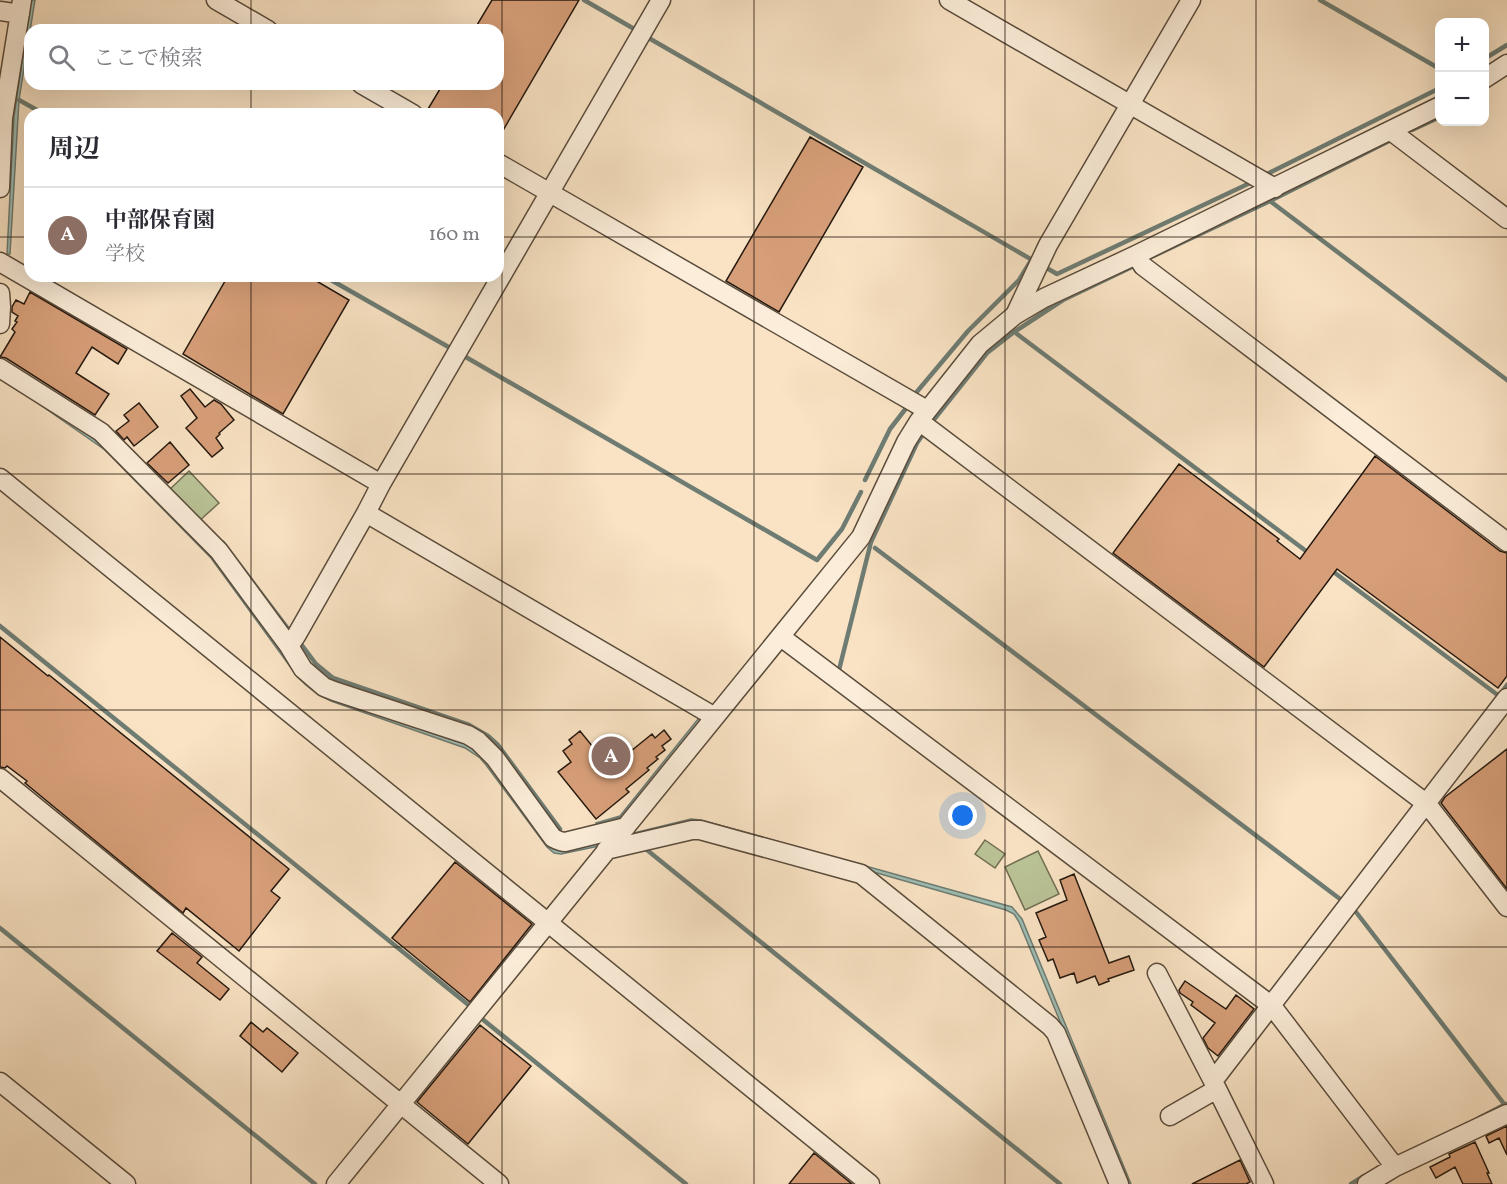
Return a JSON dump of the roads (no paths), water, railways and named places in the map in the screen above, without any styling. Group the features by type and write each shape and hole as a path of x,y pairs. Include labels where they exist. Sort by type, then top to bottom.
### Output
{"street":[{"path":"216,0 258,24"},
{"path":"504,271 661,0"},
{"path":"949,0 1275,188"},
{"path":"1014,315 1048,245 1191,0"},
{"path":"0,11 21,7 3,118 0,188"},
{"path":"1489,76 1507,64"},
{"path":"371,90 403,108"},
{"path":"336,1184 861,537 906,442 923,416 980,344 1014,315 1044,298 1435,109"},
{"path":"1391,131 1507,219"},
{"path":"504,167 923,416 1426,804 1507,907"},
{"path":"1136,255 1143,266 1507,542"},
{"path":"0,262 24,276"},
{"path":"34,282 381,484"},
{"path":"289,646 498,282"},
{"path":"0,293 0,324"},
{"path":"0,368 101,432 219,551 289,646 303,669 324,687 468,735 478,741 495,758 553,838 565,842 700,830 861,874 1056,1033 1119,1184"},
{"path":"0,478 870,1184"},
{"path":"366,513 715,717"},
{"path":"780,637 1272,1006 1393,1164"},
{"path":"1170,1116 1215,1085 1272,1006 1507,698"},
{"path":"0,778 499,1184"},
{"path":"1157,973 1263,1184"},
{"path":"0,1082 126,1184"},
{"path":"1367,1184 1393,1164 1507,1114"}],"water":[{"path":"31,0 35,0 31,24 28,24"},
{"path":"24,48 10,254 7,254 14,117"},
{"path":"10,380 106,447 214,556 331,697 466,744 484,756 554,849 564,850 691,819 701,820 1012,907 1022,919 1131,1184 1127,1184 1014,914 720,828 604,845 561,854 554,853 547,847 480,758 465,748 331,701 308,687 297,676 211,558 105,450 9,383"},
{"path":"698,719 700,721 622,817 597,825 596,823 620,816"}],"waterway":[{"path":"584,0 636,30"},
{"path":"1320,0 1435,66"},
{"path":"647,37 1034,261"},
{"path":"1489,56 1507,45"},
{"path":"1267,174 1435,90"},
{"path":"19,100 33,108"},
{"path":"1412,130 1435,119"},
{"path":"1145,260 1393,139"},
{"path":"1045,267 1057,274 1250,183"},
{"path":"1270,201 1507,380"},
{"path":"915,394 968,331 1019,280 1032,259"},
{"path":"932,422 987,353 1014,332 1063,300 1136,265"},
{"path":"335,282 452,349"},
{"path":"1017,334 1310,554"},
{"path":"464,356 817,560 842,529 861,492"},
{"path":"865,480 890,429 907,407"},
{"path":"839,670 871,542 917,443 924,433"},
{"path":"223,543 292,634"},
{"path":"875,548 1340,899"},
{"path":"1331,570 1499,696"},
{"path":"0,626 471,1007"},
{"path":"298,640 316,664 333,678 469,725 488,736 498,745 560,829"},
{"path":"1501,693 1507,685"},
{"path":"647,850 1060,1184"},
{"path":"1356,912 1505,1105"},
{"path":"0,928 315,1184"},
{"path":"481,1018 686,1184"},
{"path":"1479,1118 1506,1104"},
{"path":"1351,1184 1364,1176"}],"place":[{"name":"中部保育園","path":"611,756"}]}
